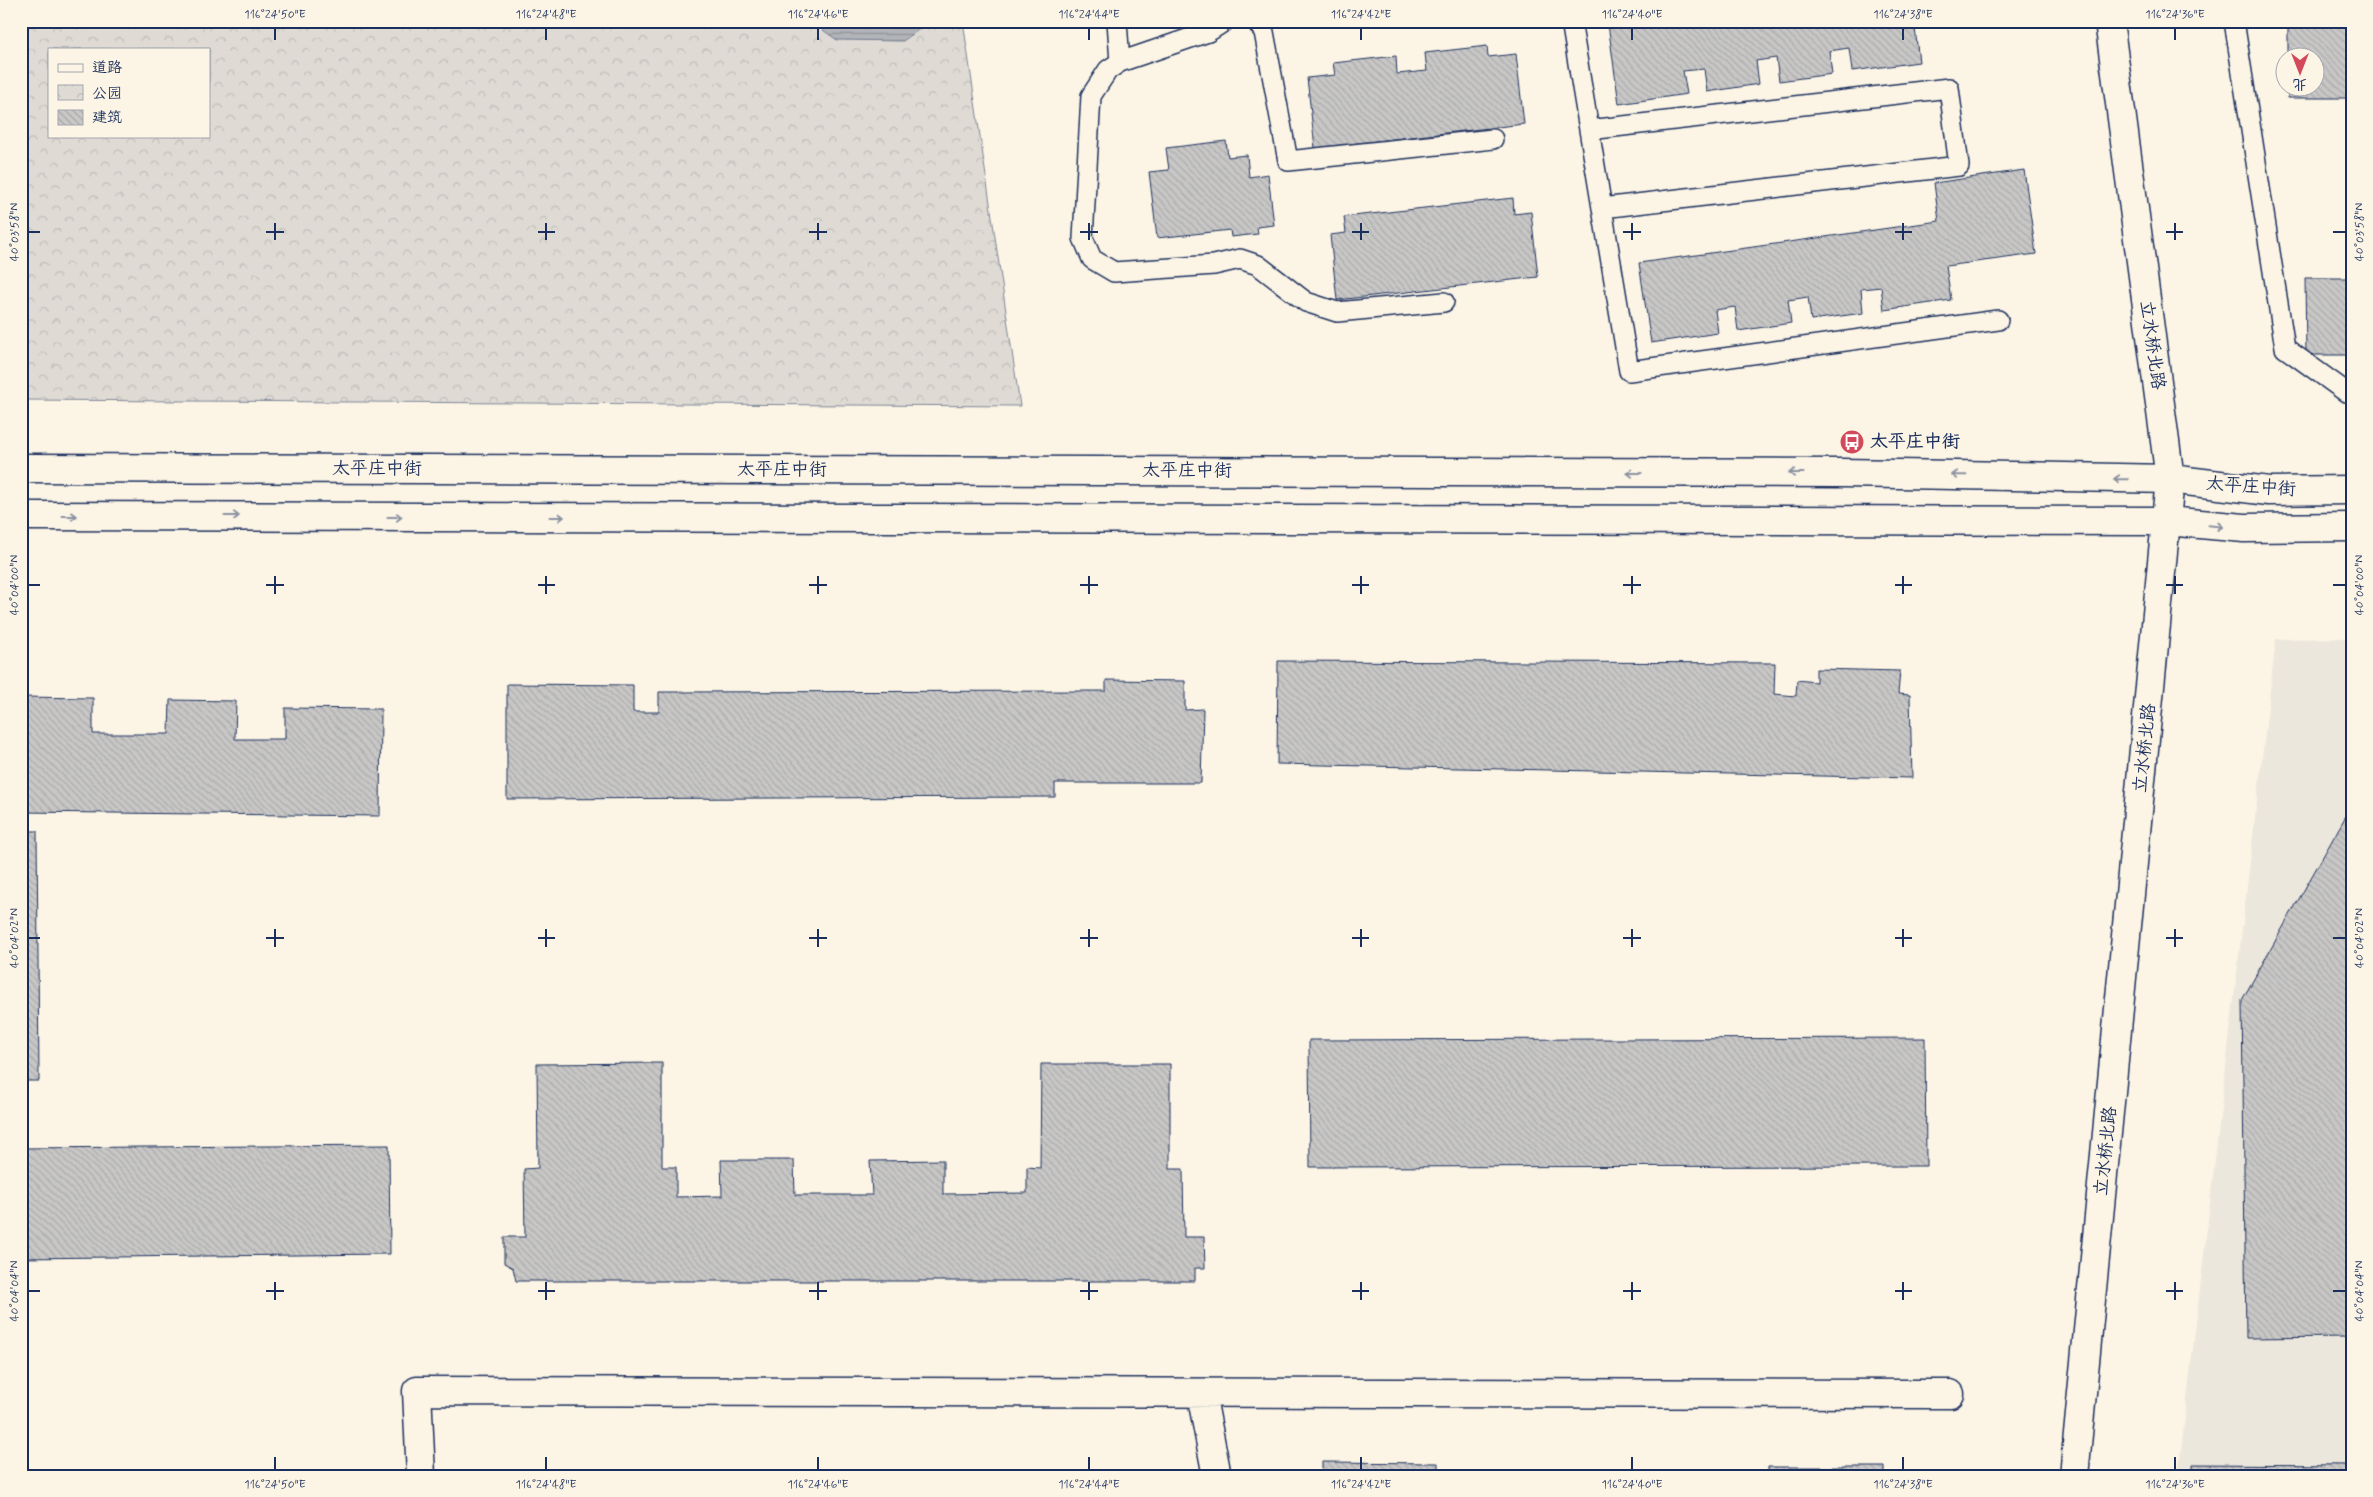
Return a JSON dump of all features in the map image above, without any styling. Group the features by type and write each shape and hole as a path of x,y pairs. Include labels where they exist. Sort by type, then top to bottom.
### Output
{"main road":[{"name":"立水桥北路","path":"2074,1476 2170,480 2109,21"},
{"name":"太平庄中街","path":"21,468 1832,473 2170,480 2269,491 2352,490"},
{"path":"21,516 2167,521 2244,528 2352,527"},
{"path":"421,1476 417,1391 1950,1394"},
{"path":"1201,1393 1217,1476"}],"lane":[{"path":"1117,21 1120,62"},
{"path":"1225,21 1208,32 1120,62 1108,70 1091,96 1083,238 1092,259 1114,272 1214,264 1240,259 1258,264 1306,302 1337,312 1444,302"},
{"path":"1256,21 1264,32 1288,161 1493,139"},
{"path":"1571,21 1628,371 1998,320"},
{"path":"2234,21 2285,348 2346,392 2352,392"},
{"path":"1589,130 1950,88 1959,166 1602,208"}],"shaded area":[{"path":"810,21 931,21 903,41 837,40"},
{"path":"2352,638 2352,1476 2178,1476 2276,639"}],"green space":[{"path":"21,21 963,21 1020,406 21,400"}],"building":[{"path":"1628,21 1960,21 1915,28 1919,62 1852,71 1849,48 1829,51 1832,74 1779,81 1776,58 1756,61 1759,84 1707,92 1704,69 1683,71 1687,94 1619,104 1608,24"},
{"path":"2288,21 2352,21 2352,98 2326,98 2326,48 2288,48"},
{"path":"1487,46 1488,57 1516,54 1524,124 1315,148 1307,78 1335,75 1333,63 1396,56 1397,74 1427,71 1425,53"},
{"path":"1226,141 1228,157 1247,155 1249,177 1268,174 1274,225 1257,227 1258,234 1231,237 1230,230 1157,238 1149,172 1169,170 1166,148"},
{"path":"2024,170 2036,254 1946,266 1951,300 1884,310 1881,287 1861,289 1863,313 1811,320 1808,297 1788,300 1791,323 1738,331 1735,307 1715,310 1718,333 1651,343 1639,263 1939,221 1934,183"},
{"path":"1513,198 1514,214 1531,212 1538,277 1337,300 1330,235 1346,233 1344,217"},
{"path":"2305,278 2352,278 2352,355 2306,355"},
{"path":"1278,661 1775,663 1774,694 1796,696 1797,680 1816,682 1816,669 1900,671 1898,694 1910,695 1912,778 1277,764"},
{"path":"1106,680 1185,681 1185,710 1203,709 1201,783 1055,783 1055,797 507,799 507,684 633,685 633,712 659,712 659,692 1106,691"},
{"path":"21,697 93,698 93,734 169,734 170,700 236,701 235,739 285,739 285,708 381,709 380,816 21,812"},
{"path":"2352,805 2352,1337 2246,1338 2242,1000"},
{"path":"21,831 37,831 39,1081 21,1081"},
{"path":"1925,1038 1926,1166 1310,1167 1309,1040"},
{"path":"662,1063 662,1167 676,1167 676,1197 722,1196 721,1160 794,1160 795,1195 872,1195 870,1161 943,1160 943,1194 1027,1193 1027,1167 1040,1168 1041,1064 1170,1064 1170,1169 1183,1169 1184,1237 1204,1237 1205,1268 1195,1268 1195,1281 516,1281 513,1268 504,1263 504,1237 525,1237 524,1169 538,1168 537,1064"},
{"path":"389,1145 390,1254 21,1258 21,1148"},
{"path":"1322,1462 1438,1463 1438,1476 1322,1476"},
{"path":"2193,1464 2352,1465 2352,1476 2193,1476"},
{"path":"1768,1467 1884,1467 1884,1476 1768,1476"}],"place":[{"name":"太平庄中街","path":"1852,442"}]}
